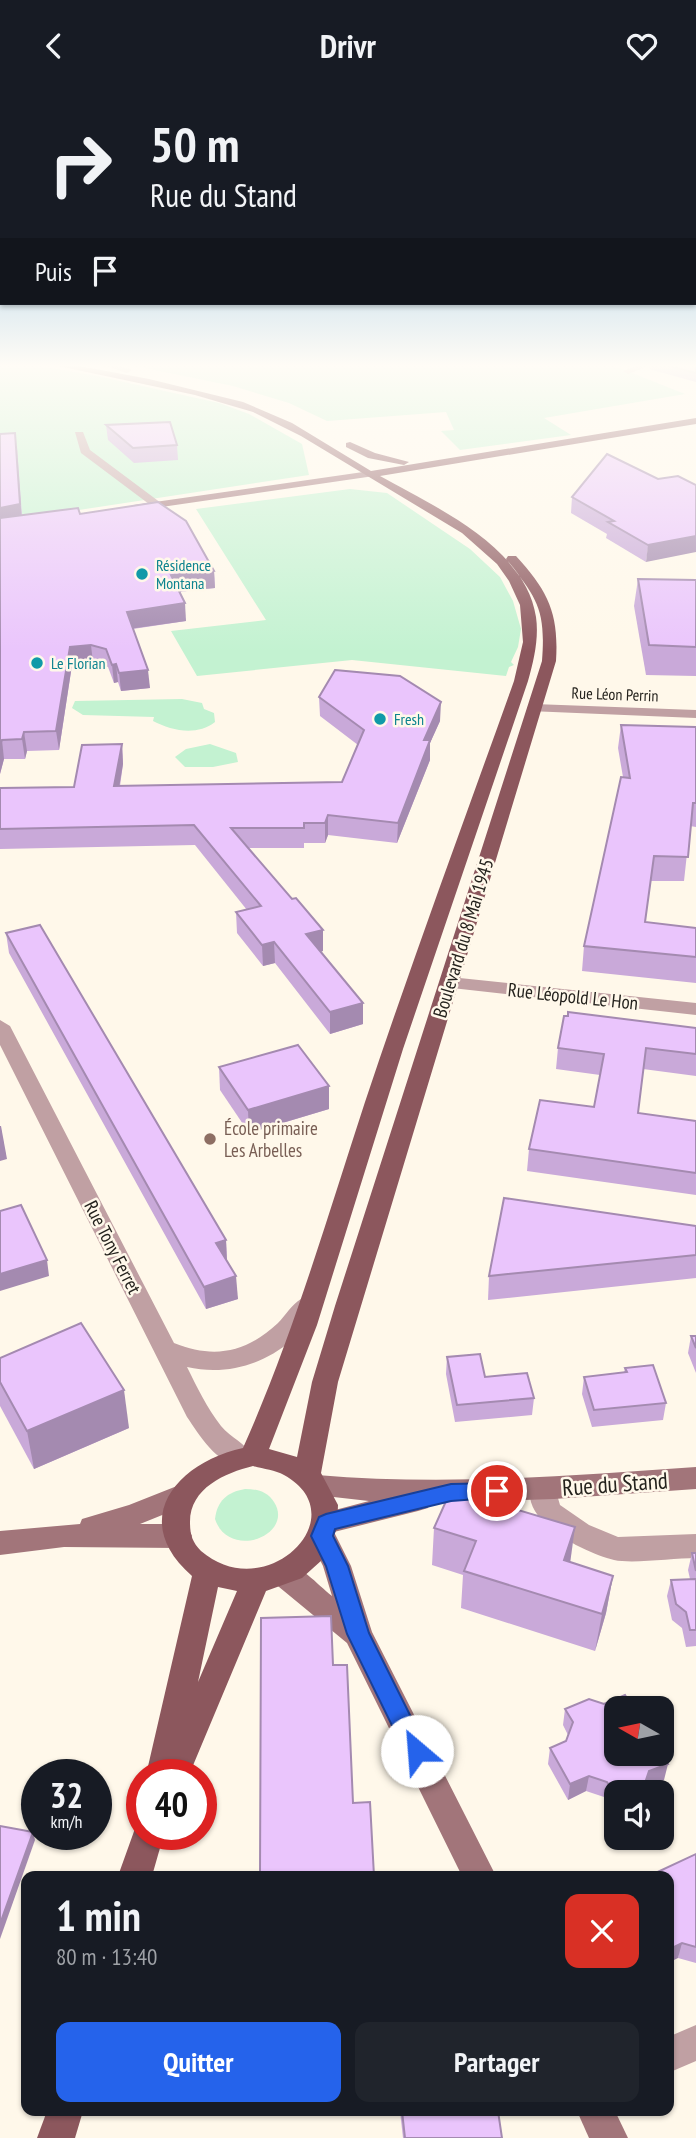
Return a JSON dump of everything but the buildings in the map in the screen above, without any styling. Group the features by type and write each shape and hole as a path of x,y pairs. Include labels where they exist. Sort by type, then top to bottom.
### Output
{"main road":[{"path":"351,461 378,473 448,461"},
{"path":"365,461 378,473"},
{"path":"420,461 448,461"},
{"name":"Boulevard du 8 Mai 1945","path":"312,1480 325,1382 350,1294 450,983 549,661 552,633 545,600 532,580 508,554 378,473"},
{"name":"Boulevard du 8 Mai 1945","path":"246,1457 271,1415 311,1303 455,848 521,681 532,641 532,620 517,581 500,559 477,539 378,473"},
{"path":"246,1457 273,1458 291,1464 312,1480 325,1503 324,1529 313,1551 300,1563 270,1576 230,1579 207,1571 183,1549 178,1536 176,1509 190,1484 210,1467 246,1457"},
{"path":"166,1759 207,1571"},
{"path":"181,1759 270,1576"},
{"path":"137,1871 143,1850"},
{"path":"56,2138 63,2116"}],"street":[{"path":"99,461 157,505"},
{"path":"310,483 341,473 345,467 342,461"},
{"path":"118,511 378,473"},
{"name":"Rue Léon Perrin","path":"534,708 696,714"},
{"name":"Rue Léopold Le Hon","path":"450,983 696,1009"},
{"name":"Rue Tony Ferret","path":"0,1027 196,1410 214,1436 246,1457"},
{"path":"165,1349 193,1360 225,1361 250,1356 269,1347 288,1332 311,1303"},
{"name":"Rue du Stand","path":"312,1480 359,1490 451,1493 696,1478"},
{"path":"543,1489 548,1511 579,1533 616,1549 696,1546"},
{"name":"Rue du Stand","path":"324,1529 451,1493"},
{"path":"64,1535 134,1515 182,1495"},
{"path":"324,1529 358,1634 476,1871"},
{"path":"0,1543 64,1535 178,1536"},
{"path":"270,1576 358,1634"},
{"path":"674,2052 696,2043"},
{"path":"598,2116 609,2138"}],"green space":[{"path":"0,461 306,461 309,475 0,522"},
{"path":"350,489 387,493 470,549 500,577 513,601 521,629 518,647 511,662 514,665 509,667 506,676 352,660 197,676 171,631 266,620 196,509"},
{"path":"182,699 202,703 204,709 214,713 215,722 200,729 184,731 153,721 154,717 83,715 72,708 75,701"},
{"path":"210,744 236,753 238,762 213,767 185,767 175,757 186,749"},
{"path":"245,1489 268,1495 278,1514 276,1524 268,1533 258,1539 245,1541 233,1539 222,1532 215,1519 224,1498"}],"place":[{"name":"Résidence Montana","path":"142,574"},
{"name":"Le Florian","path":"37,663"},
{"name":"Fresh","path":"380,719"},
{"name":"École primaire Les Arbelles","path":"210,1139"}],"route":[{"path":"417,1751 358,1634 337,1566 322,1536 326,1523 362,1513 451,1493 497,1491"}]}
